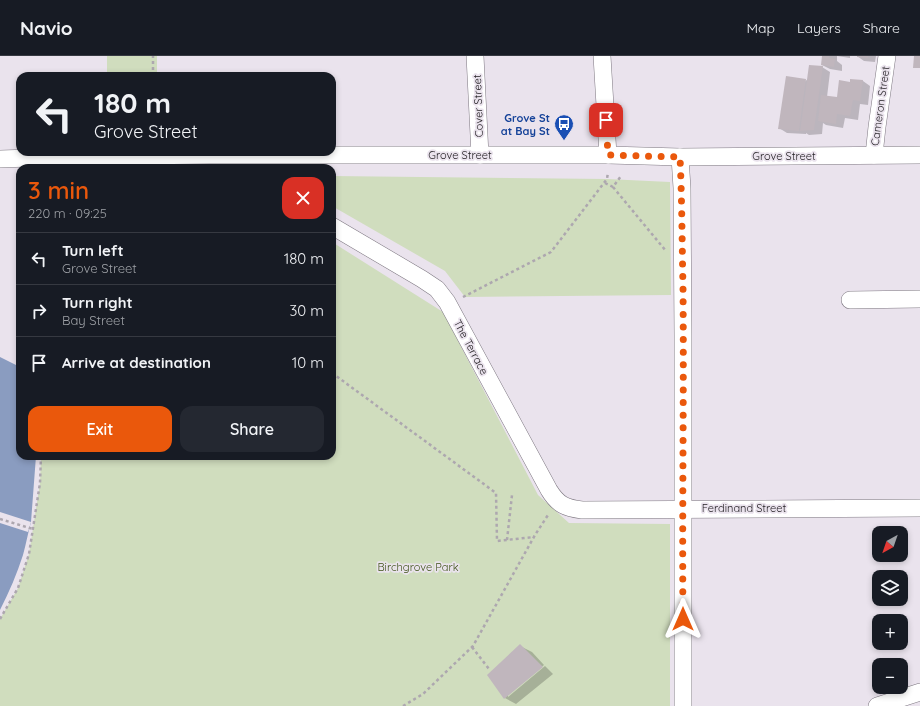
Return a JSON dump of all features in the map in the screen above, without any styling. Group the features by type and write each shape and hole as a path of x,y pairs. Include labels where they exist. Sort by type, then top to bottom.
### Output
{"street":[{"name":"Cover Street","path":"475,56 480,155"},
{"path":"602,56 608,155"},
{"name":"Cameron Street","path":"874,155 887,56"},
{"name":"Grove Street","path":"336,155 608,155 680,157 920,155"},
{"name":"Grove Street","path":"0,159 135,156"},
{"path":"211,156 224,164"},
{"path":"680,157 682,188 683,335 683,706"},
{"name":"The Terrace","path":"336,228 437,289 447,302 549,490 563,505"},
{"path":"850,300 920,299"},
{"name":"Ferdinand Street","path":"563,505 582,510 920,508"},
{"path":"877,706 920,692"}],"path":[{"path":"152,72 153,56"},
{"path":"447,302 465,296 551,252 605,183 607,179 608,155"},
{"path":"613,187 621,176"},
{"path":"605,183 613,187 669,256"},
{"path":"336,376 496,493 497,541 534,537"},
{"path":"0,619 18,588 29,554 40,483 41,460"},
{"path":"507,540 512,495"},
{"path":"403,706 423,694 472,647 534,537 563,505"},
{"path":"0,519 33,529"},
{"path":"472,647 490,669"}],"green space":[{"path":"107,56 157,56 157,72 107,72"},
{"path":"336,176 607,179 670,182 671,295 465,297 445,271 336,208"},
{"name":"Birchgrove Park","path":"336,245 443,312 538,495 569,523 670,524 670,706 0,706 0,619 18,588 29,554 40,483 41,460 336,460"}],"water":[{"path":"0,357 16,365 16,460 36,460 31,522 21,562 0,610"}],"pier":[{"path":"0,512 31,522 28,532 0,523"}],"building":[{"path":"822,56 829,56 829,58 835,59 834,67 821,65"},
{"path":"868,56 868,58 857,57"},
{"path":"914,56 920,56 920,68 913,68"},
{"path":"809,65 823,66 814,130 800,131"},
{"path":"786,76 806,79 799,131 778,129"},
{"path":"850,79 863,80 860,101 853,100 850,116 837,114 836,124 818,121 821,95 837,97 839,80 850,82"},
{"path":"520,644 543,667 504,699 487,675"}],"place":[{"name":"Grove St at Bay St","path":"564,141"}],"route":[{"path":"606,120 608,155 680,157 682,188 683,335 683,619"}]}
